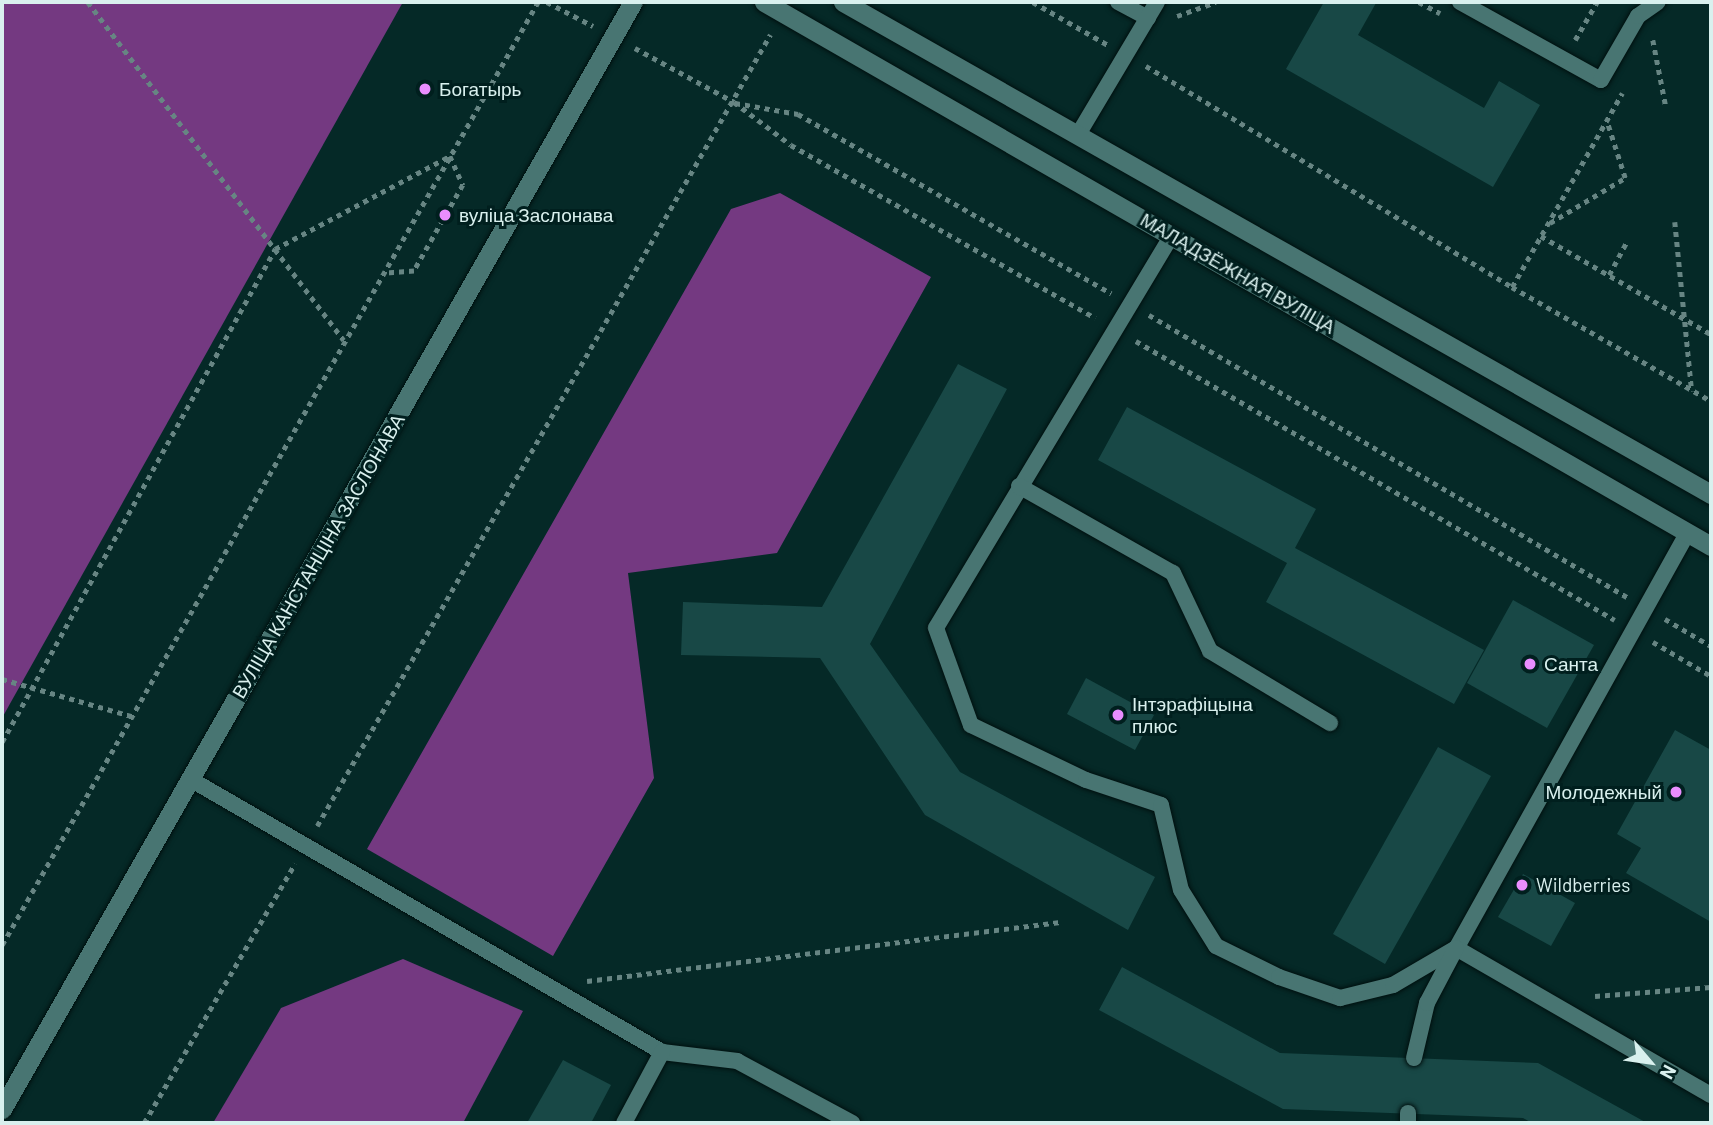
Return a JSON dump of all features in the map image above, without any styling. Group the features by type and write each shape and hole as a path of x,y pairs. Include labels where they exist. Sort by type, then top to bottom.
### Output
{"main road":[{"name":"ВУЛІЦА КАНСТАНЦІНА ЗАСЛОНАВА","path":"2,1109 633,2"},
{"name":"МАЛАДЗЁЖНАЯ ВУЛІЦА","path":"764,2 1711,545"},
{"path":"843,2 1079,133 1711,494"}],"lane":[{"path":"1118,2 1148,18"},
{"path":"1079,133 1157,2"},
{"path":"1460,2 1601,80 1637,16 1658,2"},
{"path":"1172,234 936,628 971,725 1086,780 1161,805 1181,890 1216,946 1279,977 1340,998 1393,985 1456,948"},
{"path":"1019,486 1173,573 1210,651 1330,723"},
{"path":"1414,1058 1427,1003 1644,607 1688,532"},
{"path":"190,779 662,1052 737,1060 852,1123"},
{"path":"1456,948 1711,1095"},
{"path":"624,1123 662,1052"}],"path":[{"path":"88,2 344,340"},
{"path":"2,945 538,2"},
{"path":"547,2 734,102 791,145 1711,676"},
{"path":"1033,2 1125,54 1512,287 1692,391 1709,400 1711,394"},
{"path":"1176,16 1216,2"},
{"path":"144,1123 734,102 782,12"},
{"path":"1646,51 1653,39 1667,107"},
{"path":"1512,287 1626,87"},
{"path":"734,102 798,114 1130,305 1711,646"},
{"path":"1547,225 1625,178 1606,121"},
{"path":"2,742 275,249 450,156"},
{"path":"382,273 414,271 463,186 450,156"},
{"path":"1675,222 1692,391"},
{"path":"1541,236 1711,334"},
{"path":"1609,275 1626,243"},
{"path":"2,679 131,716"},
{"path":"578,982 1062,922"},
{"path":"1595,996 1711,987"}],"shaded area":[{"path":"2,2 403,2 2,718"},
{"path":"780,193 931,277 777,553 628,573 654,778 553,956 367,849 731,209"},
{"path":"403,959 523,1011 463,1123 213,1123 281,1008"}],"building":[{"path":"1324,2 1376,3 1358,35 1484,108 1499,81 1540,105 1493,187 1286,69"},
{"path":"958,364 1007,389 870,644 960,772 1155,877 1128,930 925,815 820,658 681,655 683,602 822,607"},
{"path":"1127,407 1316,509 1295,548 1484,650 1454,704 1266,602 1287,563 1098,460"},
{"name":"Санта","path":"1513,600 1594,645 1547,728 1467,683"},
{"path":"1086,678 1154,715 1135,750 1067,714"},
{"name":"Молодежный","path":"1675,730 1711,750 1711,922 1626,873 1641,848 1617,834"},
{"path":"1438,747 1491,776 1385,964 1333,934"},
{"path":"1523,874 1575,903 1551,946 1498,917"},
{"path":"1122,967 1280,1053 1538,1063 1647,1123 1532,1123 1523,1118 1283,1109 1099,1010"},
{"path":"563,1060 611,1085 591,1123 527,1123"}],"place":[{"name":"Богатырь","path":"425,89"},
{"name":"вуліца Заслонава","path":"445,215"},
{"name":"Санта","path":"1530,664"},
{"name":"Інтэрафіцына плюс","path":"1118,715"},
{"name":"Молодежный","path":"1676,792"},
{"name":"Wildberries","path":"1522,885"}]}
